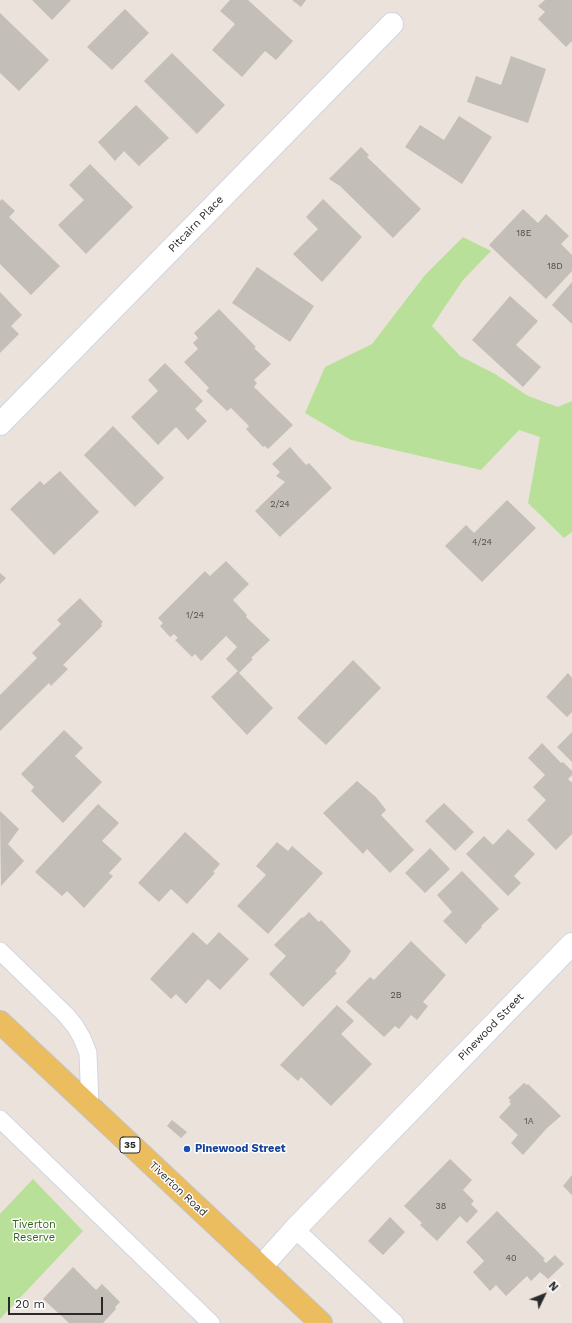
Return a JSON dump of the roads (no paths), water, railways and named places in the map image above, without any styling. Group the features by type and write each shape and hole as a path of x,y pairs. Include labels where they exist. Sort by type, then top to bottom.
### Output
{"main road":[{"name":"Tiverton Road","path":"0,1022 321,1323"}],"street":[{"name":"Pitcairn Place","path":"0,424 392,24"},
{"name":"Pinewood Street","path":"261,1267 295,1229 572,944"}],"lane":[{"path":"0,951 66,1015 82,1038 88,1053 90,1107"},
{"path":"0,1119 211,1323"},
{"path":"295,1229 396,1323"}],"place":[{"name":"Pinewood Street","path":"187,1149"}],"park label":[{"name":"Tiverton Reserve","path":"34,1231"}]}
